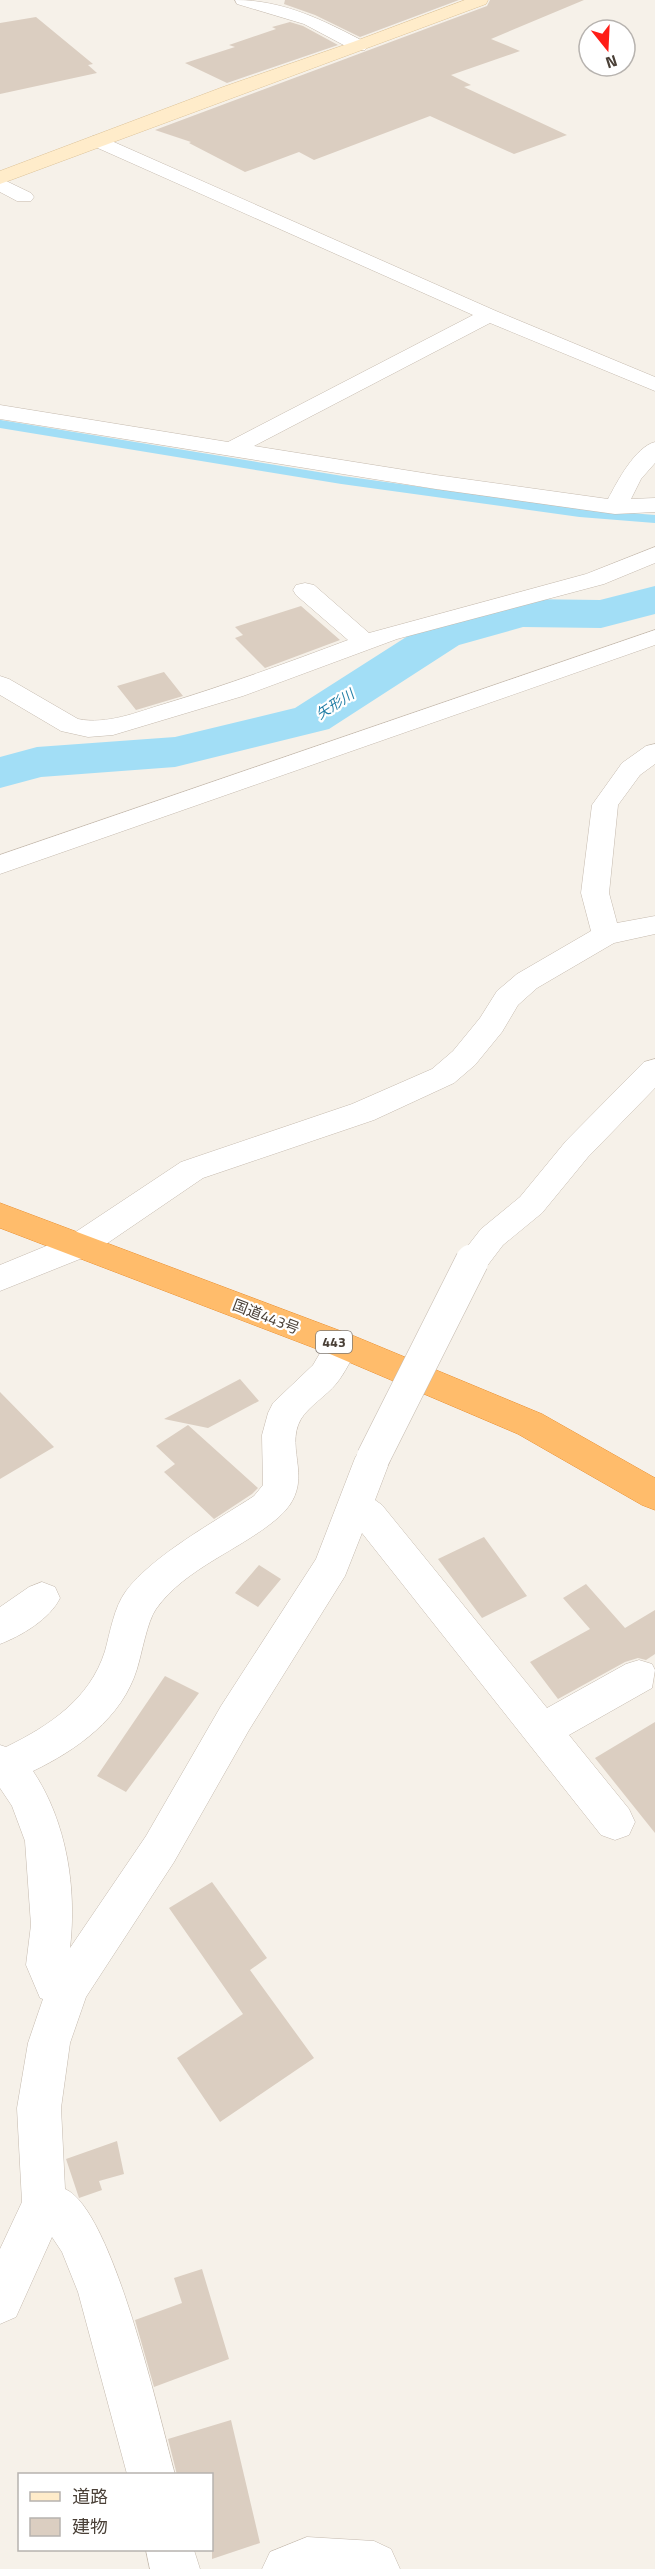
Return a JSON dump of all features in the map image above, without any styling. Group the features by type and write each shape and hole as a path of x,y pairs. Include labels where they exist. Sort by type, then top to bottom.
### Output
{"highway":[{"name":"国道443号","path":"0,1215 342,1345 530,1424 655,1495"}],"street":[{"path":"243,0 310,20 359,46"},
{"path":"0,178 229,91 359,46 480,0"},
{"path":"98,141 489,315 655,386"},
{"path":"0,184 24,197"},
{"path":"230,450 489,315"},
{"path":"0,412 230,450 615,507 655,506"},
{"path":"615,507 631,477 655,449"},
{"path":"0,684 70,725 88,729 113,727 234,692 388,634 595,579 655,554"},
{"path":"305,590 365,642"},
{"path":"0,865 655,637"},
{"path":"606,935 595,893 605,805 631,769 655,752"},
{"path":"0,1280 79,1246 192,1170 363,1112 443,1076 464,1058 491,1025 507,998 527,981 606,935 655,925"},
{"path":"0,2301 44,2203 39,2109 49,2043 68,1987 160,1849 235,1718 332,1565 373,1458 472,1261 492,1237 531,1205 577,1149 655,1069"},
{"path":"68,1987 55,1984 47,1965 52,1924 45,1841 28,1797 3,1763 38,1750 91,1713 117,1673 138,1604 162,1577 267,1506 281,1488 279,1435 285,1413 325,1374 342,1345"},
{"path":"355,1506 369,1515 615,1822"},
{"path":"0,1628 42,1598"},
{"path":"540,1731 639,1676"},
{"path":"44,2203 59,2209 79,2237 101,2292 150,2473"},
{"path":"170,2551 175,2569"},
{"path":"287,2569 308,2562 374,2566 375,2569"}],"building":[{"path":"285,0 459,0 360,37 315,15 284,4"},
{"path":"490,0 584,0 491,39 520,51 451,75 471,85 464,87 567,135 514,154 430,116 314,160 299,152 245,172 189,143 191,142 155,130 487,6"},
{"path":"36,17 93,64 88,65 97,73 0,94 0,23"},
{"path":"290,22 303,26 338,45 227,83 185,63 235,47 229,45"},
{"path":"301,606 340,640 265,668 235,638 243,635 235,627"},
{"path":"164,672 183,696 136,710 117,686"},
{"path":"240,1379 259,1401 208,1428 164,1419"},
{"path":"0,1392 54,1447 0,1479"},
{"path":"188,1425 258,1488 214,1519 164,1472 175,1464 156,1446"},
{"path":"484,1537 527,1596 482,1618 438,1559"},
{"path":"259,1565 281,1579 258,1607 235,1593"},
{"path":"586,1584 625,1628 655,1610 655,1654 646,1660 638,1658 625,1662 558,1699 530,1662 590,1629 563,1598"},
{"path":"165,1676 199,1693 126,1792 97,1776"},
{"path":"655,1722 655,1833 595,1758"},
{"path":"212,1882 267,1958 250,1970 314,2058 220,2122 177,2058 243,2014 169,1908"},
{"path":"117,2141 124,2174 99,2181 102,2190 79,2198 66,2159"},
{"path":"202,2269 229,2359 154,2387 135,2320 182,2303 174,2278"},
{"path":"231,2420 260,2543 212,2559 213,2473 176,2473 168,2439"}],"waterway":[{"path":"0,424 342,480 580,513 655,519"},
{"name":"矢形川","path":"0,773 37,762 175,752 312,719 442,635 521,613 601,614 655,600"}]}
